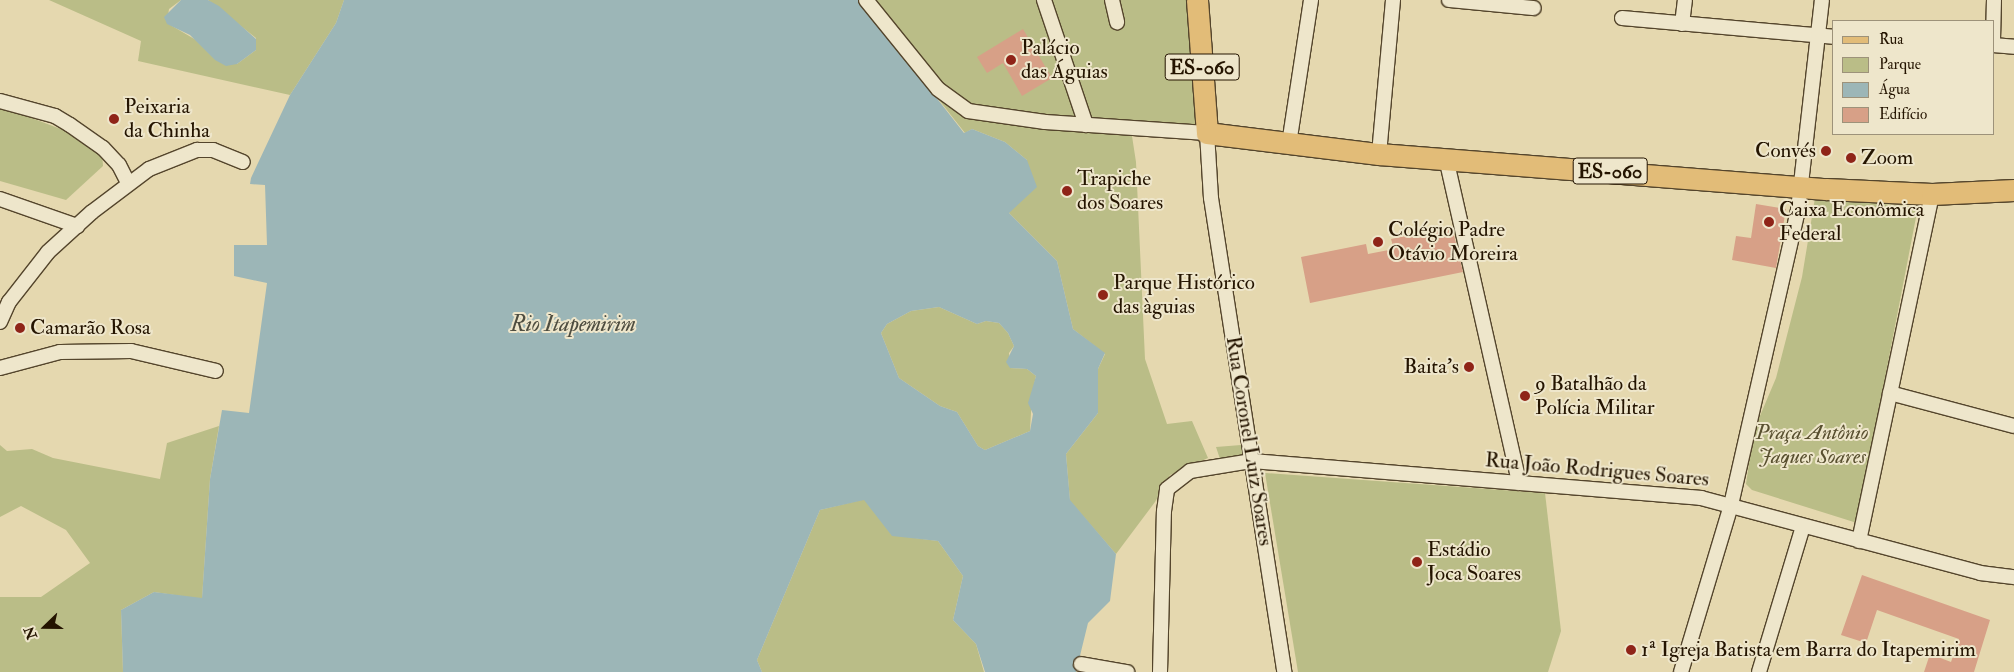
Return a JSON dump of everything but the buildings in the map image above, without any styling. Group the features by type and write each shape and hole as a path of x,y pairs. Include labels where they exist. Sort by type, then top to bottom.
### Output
{"main road":[{"name":"Rua Coronel Luiz Soares","path":"1198,0 1207,133"},
{"name":"ES-060","path":"1207,133 1379,154 1802,186 1932,194 2014,190"}],"street":[{"path":"866,0 938,89 968,111 1086,125 1207,133"},
{"path":"1044,0 1086,125"},
{"path":"1112,0 1117,22"},
{"path":"1289,144 1311,0"},
{"path":"1379,154 1393,0"},
{"path":"1449,0 1534,8"},
{"path":"1682,24 1685,0"},
{"path":"1681,672 1731,505 1802,186 1822,0"},
{"path":"1994,0 1994,20"},
{"path":"1622,18 1832,37"},
{"path":"1994,45 2014,47"},
{"path":"0,101 55,116 70,125 103,148 119,165 128,184"},
{"name":"Rua Coronel Luiz Soares","path":"1207,133 1211,198 1284,672"},
{"path":"0,322 9,302 48,252 128,184 149,169 197,150 212,150 242,162"},
{"path":"1446,158 1519,483"},
{"path":"1859,541 1932,194"},
{"path":"0,199 77,226"},
{"path":"0,368 60,352 131,351 216,372"},
{"path":"1890,393 2014,426"},
{"name":"Rua João Rodrigues Soares","path":"1160,672 1164,593 1165,495 1172,484 1190,471 1252,461 1682,496 1731,505 1980,573 2014,577"},
{"path":"1759,672 1803,526"},
{"path":"1081,664 1127,672"}],"green space":[{"path":"49,0 181,0 169,9 167,23 237,64 256,50 256,38 208,0 344,0 336,23 290,95 138,61 141,41"},
{"name":"Parque Histórico das àguias","path":"860,0 1188,0 1205,128 1130,123 1136,162 1145,359 1167,424 1192,421 1208,458 1170,475 1155,502 1116,554 1070,501 1066,454 1098,413 1098,369 1105,354 1073,329 1057,261 1009,213 1027,160 1005,142 972,129 965,133"},
{"path":"0,106 79,136 102,152 103,166 66,200 0,181"},
{"name":"Praça Antônio Jaques Soares","path":"1815,198 1918,207 1857,523 1752,490 1746,484 1754,430 1776,378 1802,277"},
{"path":"939,307 977,324 986,321 999,323 1008,333 1014,346 1009,353 1010,368 1027,369 1036,376 1032,394 1030,431 985,450 978,446 957,412 940,406 899,378 881,333 887,324 911,311"},
{"path":"219,426 210,479 202,599 154,592 121,610 123,672 0,672 0,597 41,597 90,563 66,530 21,506 0,517 0,445 7,451 32,449 53,458 160,479 167,443"},
{"path":"1241,445 1244,458 1220,459 1216,447"},
{"name":"Estádio Joca Soares","path":"1265,473 1545,493 1561,631 1548,672 1298,672"},
{"path":"865,499 892,535 938,541 963,576 953,620 976,644 984,672 762,672 757,660 820,510"}],"water":[{"path":"181,0 208,0 219,6 256,39 256,50 237,64 226,66 215,60 190,35 167,24 164,17"},
{"name":"Rio Itapemirim","path":"344,0 860,0 964,133 972,129 1005,142 1027,160 1037,187 1009,213 1057,261 1073,329 1105,353 1098,369 1098,413 1066,454 1070,500 1116,554 1110,601 1088,623 1076,672 985,672 976,644 953,620 963,576 938,541 892,536 864,500 820,510 757,660 762,672 123,672 121,610 154,592 202,598 210,479 222,410 249,413 267,283 234,276 234,245 267,245 265,185 250,184 251,178 290,95 336,23","holes":["939,307 977,324 986,321 999,323 1008,333 1014,346 1006,362 1010,368 1027,369 1036,376 1028,403 1033,414 1030,431 985,450 978,446 957,412 940,406 899,378 881,333 887,324 911,311"]}],"place":[{"name":"Palácio das Águias","path":"1011,60"},
{"name":"Peixaria da Chinha","path":"114,119"},
{"name":"Convés","path":"1826,151"},
{"name":"Zoom","path":"1851,158"},
{"name":"Trapiche dos Soares","path":"1067,191"},
{"name":"Caixa Econômica Federal","path":"1769,222"},
{"name":"Colégio Padre Otávio Moreira","path":"1378,242"},
{"name":"Parque Histórico das àguias","path":"1103,295"},
{"name":"Camarão Rosa","path":"20,328"},
{"name":"Baita's","path":"1469,367"},
{"name":"9 Batalhão da Polícia Militar","path":"1525,396"},
{"name":"Estádio Joca Soares","path":"1417,562"},
{"name":"1ª Igreja Batista em Barra do Itapemirim","path":"1631,650"}]}
